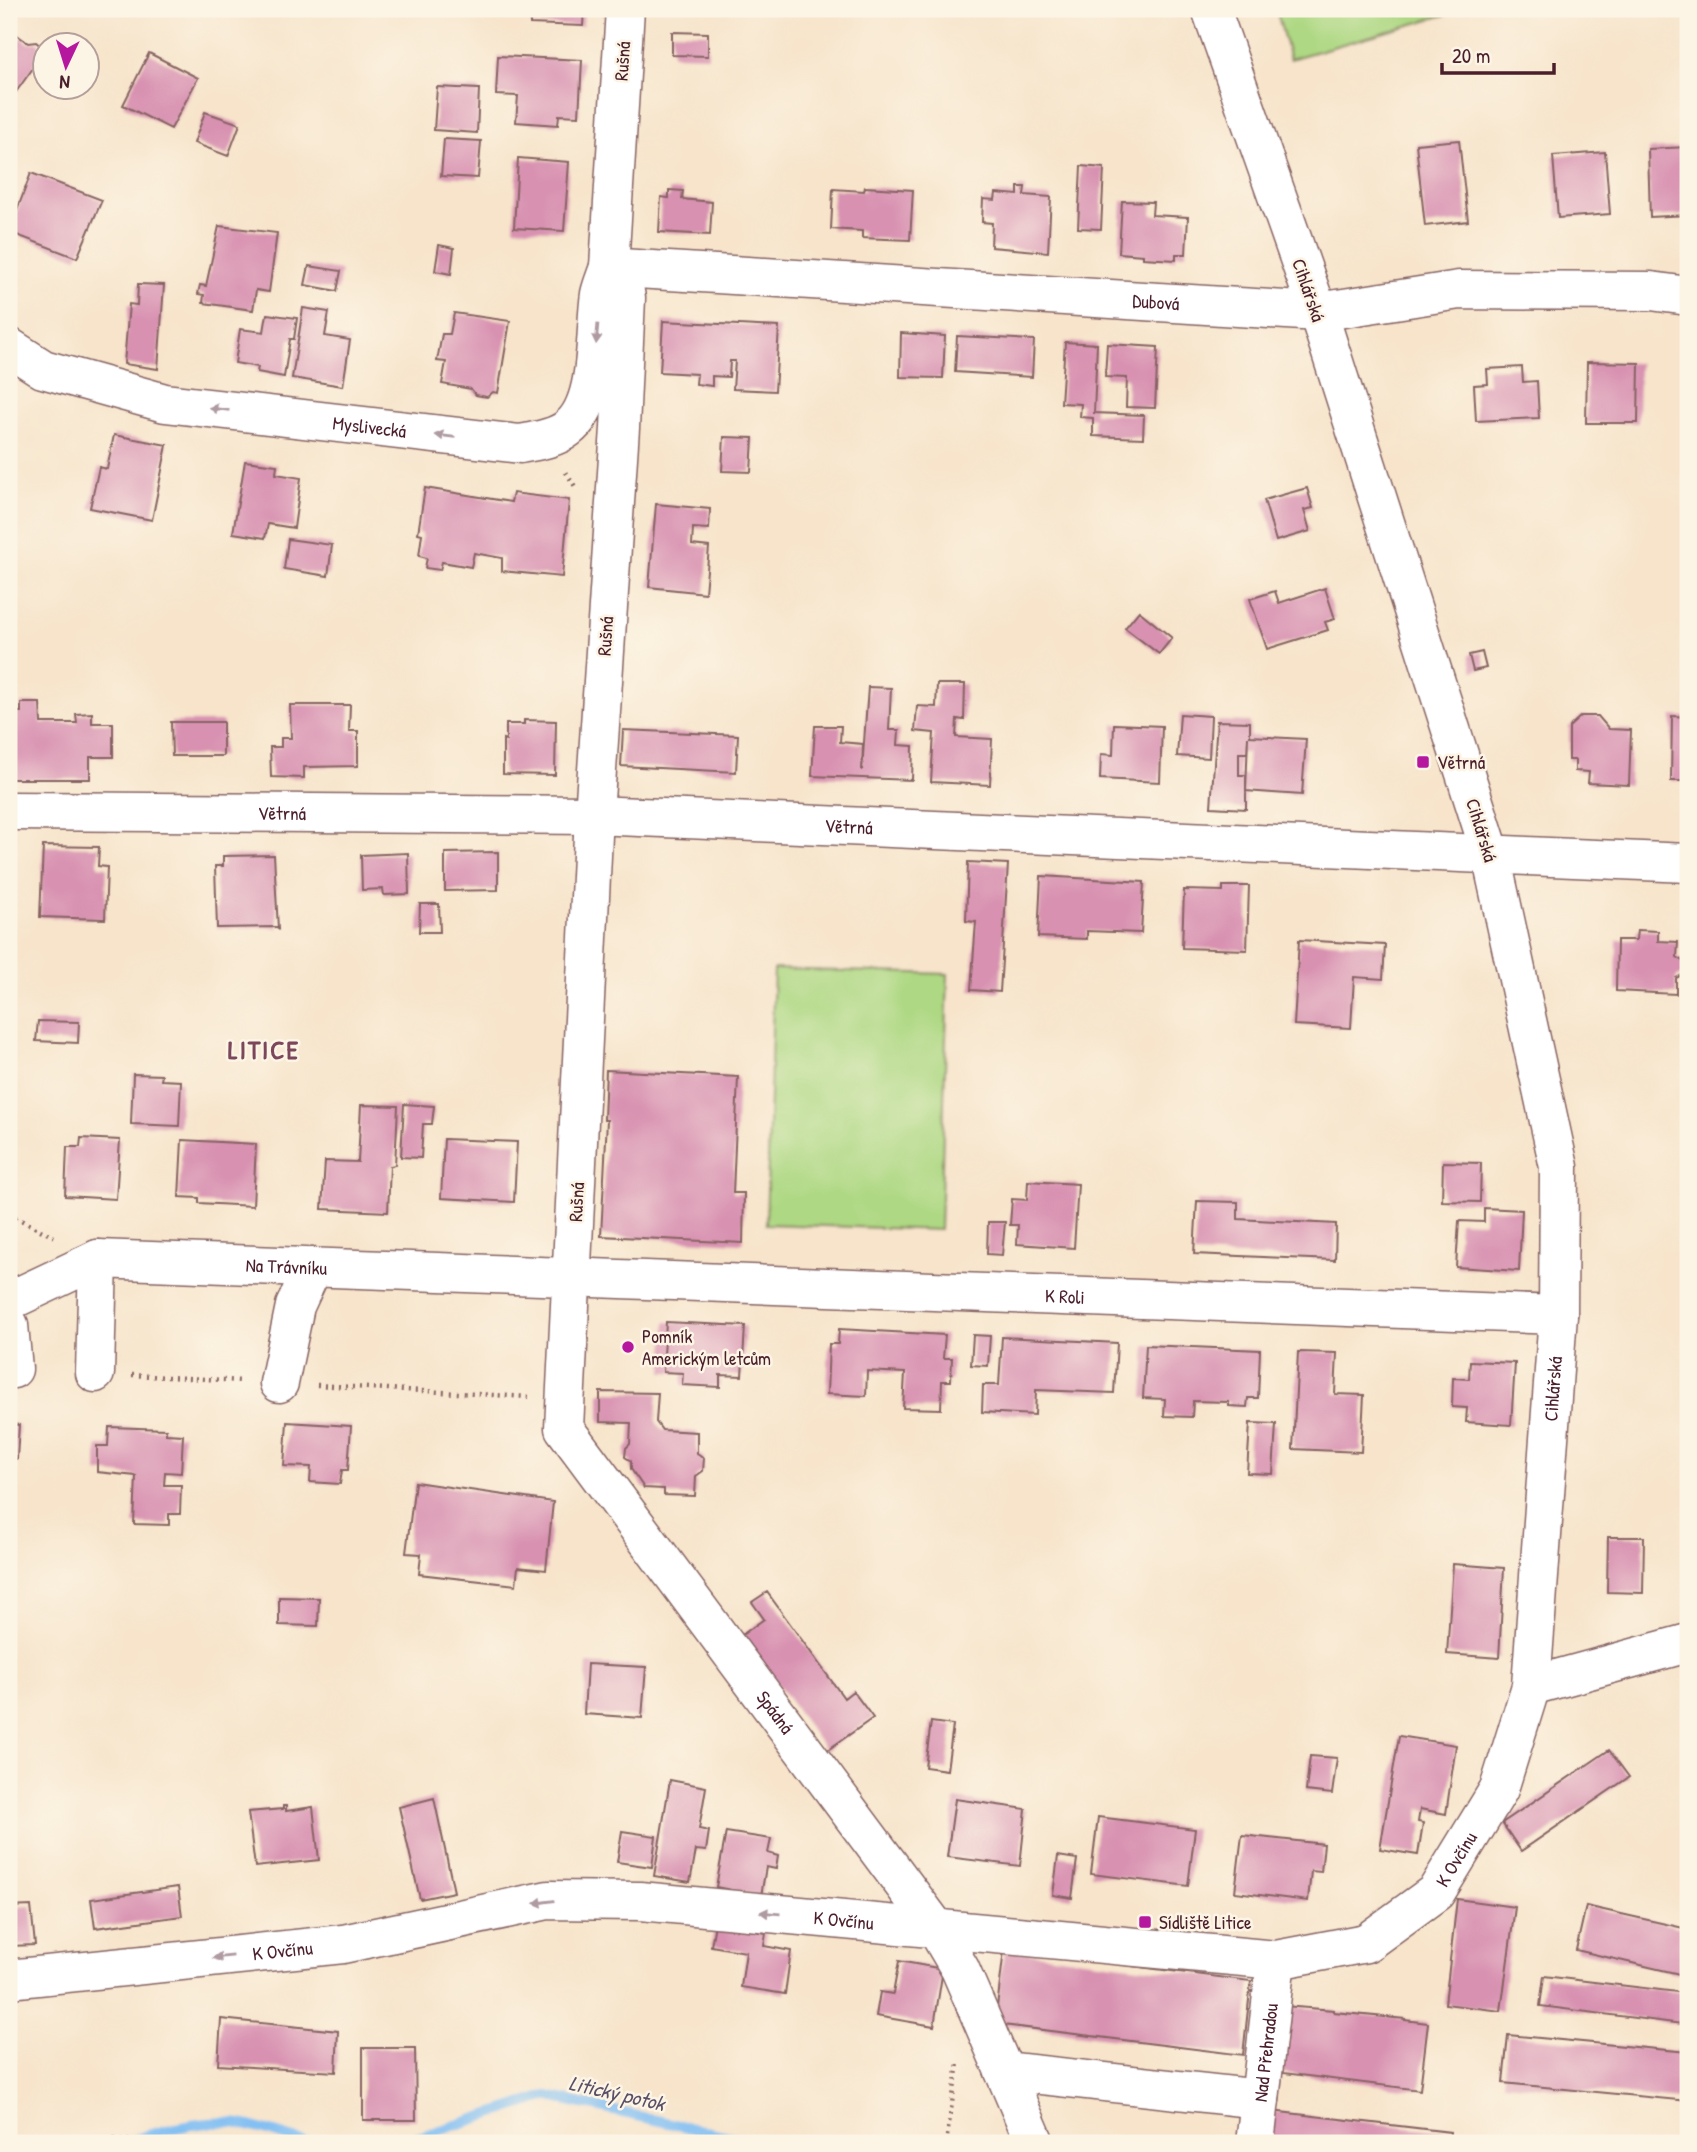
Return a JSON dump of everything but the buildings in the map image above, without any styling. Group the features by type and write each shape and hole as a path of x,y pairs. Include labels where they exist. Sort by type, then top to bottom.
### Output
{"street":[{"name":"Rušná","path":"572,1276 594,815 626,298 615,268 625,9"},
{"name":"Cihlářská","path":"1211,9 1318,313 1491,855 1559,1167 1558,1315 1531,1686"},
{"name":"Dubová","path":"615,268 1318,313 1460,290 1651,292 1688,296"},
{"name":"Myslivecká","path":"9,347 43,369 165,403 520,444 568,429 582,410 592,385 601,292 615,268"},
{"name":"Větrná","path":"9,811 594,815 1688,863"},
{"name":"Na Trávníku","path":"9,1301 98,1259 572,1276"},
{"path":"94,1373 98,1259"},
{"path":"279,1383 295,1306 313,1267"},
{"name":"K Roli","path":"572,1276 1558,1315"},
{"name":"Spádná","path":"572,1276 564,1428 936,1928 960,1969 1035,2143"},
{"path":"9,1325 13,1369"},
{"path":"1531,1686 1688,1643"},
{"name":"K Ovčínu","path":"9,1979 343,1944 548,1900 640,1901 1276,1960 1366,1944 1436,1892 1499,1789 1531,1686"},
{"name":"Nad Přehradou","path":"1255,2143 1276,1960"},
{"path":"1004,2071 1260,2099"}],"path":[{"path":"100,2143 114,2139 154,2143"},
{"path":"212,2143 262,2143"}],"green space":[{"path":"1276,9 1466,9 1290,59"},
{"path":"774,969 948,974 940,1230 766,1224"}],"waterway":[{"name":"Litický potok","path":"400,2143 547,2096 741,2139 746,2143"},
{"name":"Litický potok","path":"126,2143 150,2134 208,2123 233,2123 308,2143"}],"place":[{"name":"Větrná","path":"1423,762"},
{"name":"Pomník Americkým letcům","path":"628,1347"},
{"name":"Sídliště Litice","path":"1145,1922"}],"district":[{"name":"LITICE","path":"264,1049"}]}
